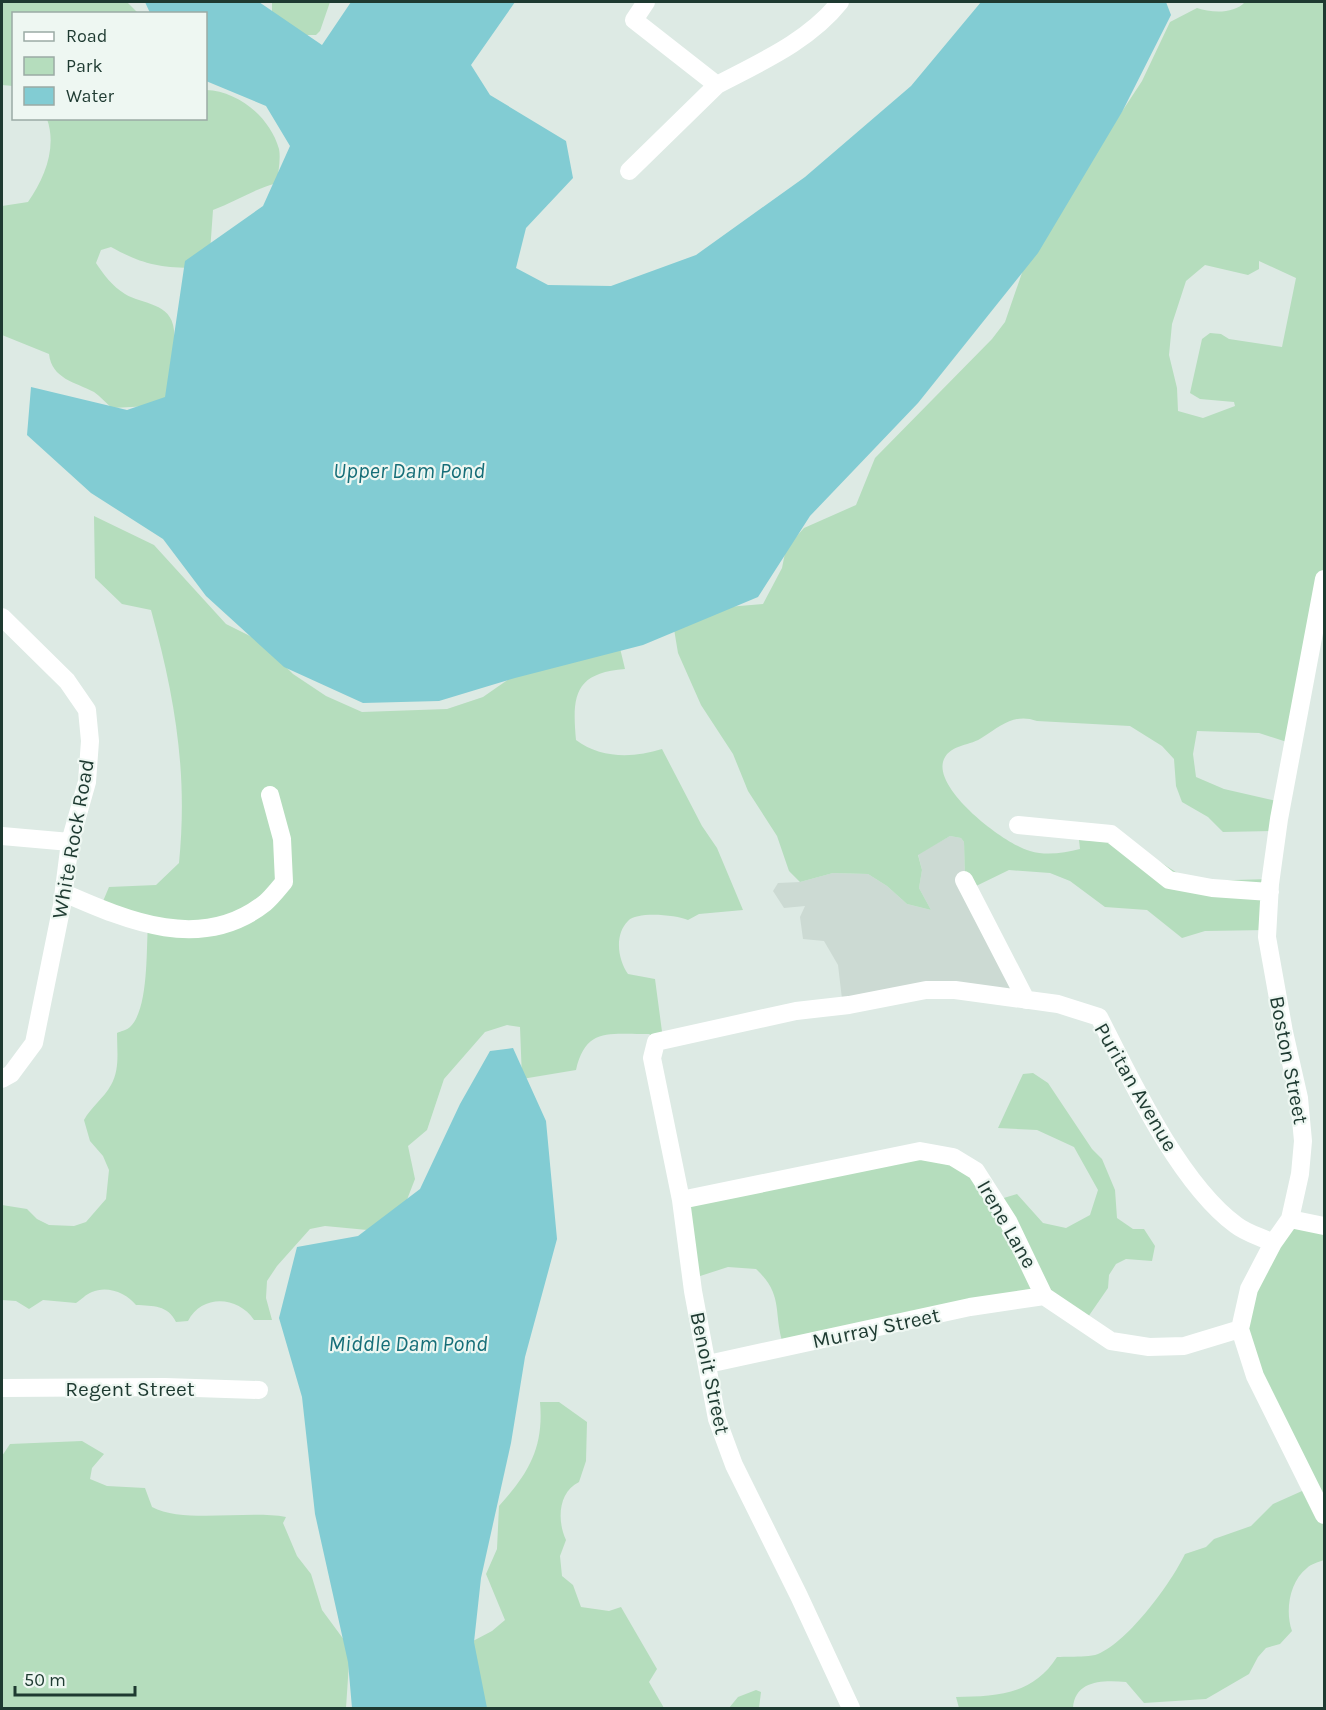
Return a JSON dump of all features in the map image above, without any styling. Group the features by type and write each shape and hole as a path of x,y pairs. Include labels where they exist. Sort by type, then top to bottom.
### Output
{"street":[{"path":"645,2 634,20 717,85"},
{"path":"629,171 717,85 784,50 828,17 840,2"},
{"name":"Boston Street","path":"1240,1329 1249,1289 1273,1243 1290,1219 1300,1174 1303,1141 1299,1098 1284,1032 1267,937 1279,819 1324,579"},
{"name":"White Rock Road","path":"2,617 67,681 87,710 90,741 87,782 70,842 64,893 33,1043 11,1074 2,1079"},
{"path":"64,893 123,919 168,928 203,930 231,922 265,903 284,882 285,864 282,839 270,795"},
{"path":"1018,825 1111,834 1169,880 1212,888 1270,892"},
{"path":"2,836 70,842"},
{"path":"964,880 1026,1000"},
{"name":"Puritan Avenue","path":"653,1050 656,1042 709,1029 796,1011 849,1005 926,990 955,990 1058,1004 1099,1017 1134,1085 1196,1188 1237,1226 1273,1243"},
{"name":"Benoit Street","path":"653,1050 652,1058 681,1200 693,1291 717,1419 734,1465 850,1708"},
{"name":"Irene Lane","path":"681,1200 920,1151 953,1157 976,1171 1013,1231 1044,1296"},
{"path":"1290,1219 1324,1226"},
{"path":"1044,1296 1111,1341 1149,1347 1184,1346 1240,1329 1255,1376 1324,1515"},
{"name":"Murray Street","path":"708,1364 970,1307 1044,1296"},
{"name":"Regent Street","path":"2,1388 165,1387 259,1390"}],"shaded area":[{"path":"950,836 961,838 964,842 965,879 1022,989 842,999 838,965 824,941 803,939 800,917 805,906 784,908 773,891 778,883 800,882 833,873 868,874 887,886 907,904 931,910 919,888 922,870 918,854"}],"green space":[{"path":"2,2 127,2 137,12 12,12 12,86 2,85"},
{"path":"272,2 330,2 320,31 316,35 290,35 272,12"},
{"path":"1245,2 1324,2 1324,585 1293,744 1259,733 1197,731 1193,754 1196,777 1224,789 1281,802 1276,831 1223,832 1208,817 1182,802 1176,786 1174,759 1162,746 1130,726 1015,719 978,740 951,750 944,759 943,771 948,785 972,813 1004,838 1036,853 1061,853 1080,849 1079,840 1124,843 1185,878 1198,881 1271,879 1267,930 1205,931 1182,938 1147,910 1105,907 1070,881 1050,873 1009,870 972,888 965,879 964,842 961,838 950,836 918,855 922,870 919,888 931,910 907,904 887,886 868,874 833,873 800,882 789,871 777,836 748,791 733,754 701,705 678,653 673,623 704,609 763,604 782,568 786,548 804,528 856,505 875,458 992,339 1005,322 1024,267 1039,238 1142,81 1170,22 1197,8 1222,11 1240,6","holes":["1259,261 1296,278 1282,347 1229,339 1221,334 1210,333 1202,339 1190,393 1200,399 1234,402 1235,406 1203,418 1178,411 1177,388 1169,355 1172,324 1186,281 1205,265 1248,275 1259,269"]},
{"path":"207,90 230,95 241,101 260,117 275,137 280,162 277,183 213,210 210,252 189,268 148,263 111,247 101,250 96,263 116,287 132,298 162,309 172,321 175,339 170,405 112,408 94,392 60,374 51,362 49,354 2,335 2,206 28,202 40,183 48,162 50,130 47,120 207,120"},
{"path":"94,516 154,545 226,624 260,641 293,674 326,696 362,712 447,709 483,697 532,663 619,644 625,669 608,671 595,676 580,690 576,699 575,711 576,740 607,754 640,754 662,749 702,826 717,848 743,910 699,914 688,920 666,915 639,916 628,921 624,927 619,940 622,962 628,974 655,979 663,1039 656,1039 649,1034 602,1036 586,1046 576,1070 522,1079 520,1027 507,1025 485,1032 444,1079 427,1130 408,1146 415,1179 396,1228 378,1231 325,1226 310,1229 277,1266 267,1281 266,1298 272,1320 254,1320 239,1306 220,1301 202,1306 188,1321 176,1322 173,1316 164,1309 136,1305 116,1291 104,1289 90,1293 76,1303 43,1300 29,1309 16,1301 2,1300 2,1205 27,1209 37,1219 49,1225 74,1226 86,1222 106,1199 109,1170 103,1156 90,1141 84,1120 114,1079 117,1033 130,1027 141,1007 148,925 101,906 109,887 156,885 179,863 182,798 180,766 167,674 151,610 122,604 95,578"},
{"path":"1033,1073 1048,1083 1092,1149 1102,1159 1115,1190 1117,1218 1133,1229 1144,1229 1155,1246 1152,1261 1126,1259 1116,1264 1109,1275 1108,1288 1088,1317 1043,1294 783,1344 771,1287 756,1269 728,1267 694,1278 683,1198 869,1158 956,1157 997,1200 1017,1194 1043,1223 1066,1228 1090,1215 1098,1190 1074,1147 1037,1130 998,1128 1023,1074"},
{"path":"1286,1223 1324,1225 1324,1560 1313,1564 1301,1574 1292,1589 1289,1615 1292,1631 1280,1644 1266,1648 1249,1674 1206,1699 1144,1703 1126,1682 1108,1681 1085,1687 1075,1699 1073,1708 959,1708 956,1697 986,1696 1013,1691 1037,1679 1057,1657 1094,1655 1110,1647 1123,1637 1148,1610 1170,1580 1185,1554 1206,1547 1214,1539 1251,1526 1273,1504 1311,1487 1241,1329"},
{"path":"540,1402 559,1402 587,1422 586,1461 579,1482 567,1493 561,1508 561,1524 566,1540 560,1556 562,1576 573,1585 581,1607 609,1611 621,1607 657,1669 649,1682 664,1708 481,1708 473,1641 492,1631 505,1620 486,1574 497,1549 499,1506 519,1482 537,1446 540,1433"},
{"path":"82,1441 104,1454 92,1468 90,1479 107,1486 145,1488 152,1507 165,1512 198,1516 270,1515 286,1517 283,1523 297,1556 311,1574 322,1610 350,1648 346,1708 2,1708 2,1456 10,1444"},
{"path":"756,1690 761,1692 759,1708 729,1708 738,1697"}],"water":[{"name":"Upper Dam Pond","path":"145,2 259,2 322,45 351,2 515,2 471,65 490,95 566,141 573,178 526,228 516,268 548,285 611,286 696,255 805,177 911,86 981,2 1166,2 1171,15 1122,112 1038,253 918,403 810,516 758,597 643,645 515,678 439,701 363,703 284,667 206,596 163,539 91,493 27,435 31,387 127,410 165,397 185,261 263,206 290,146 266,106 207,81 207,12 150,12"},
{"name":"Middle Dam Pond","path":"513,1048 546,1121 557,1239 525,1357 511,1443 481,1578 474,1642 487,1708 352,1708 348,1662 315,1514 302,1397 279,1318 297,1247 358,1236 420,1189 460,1104 490,1051"}]}
